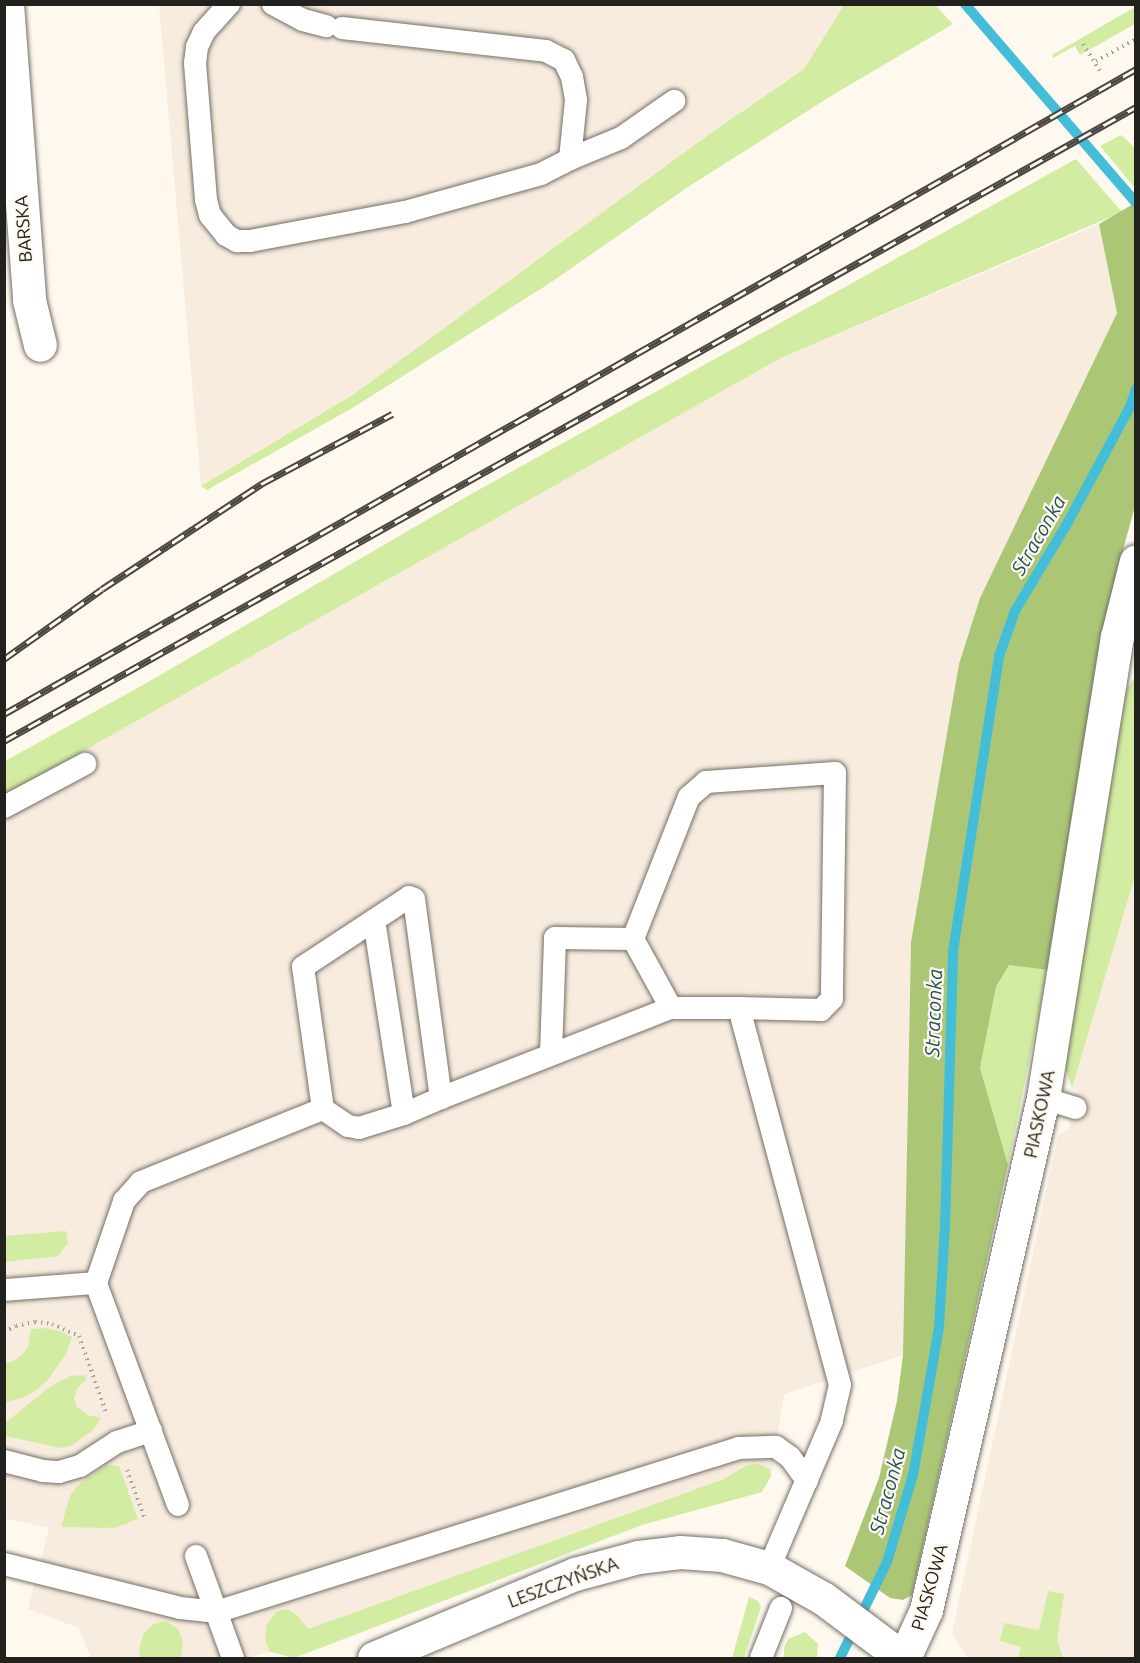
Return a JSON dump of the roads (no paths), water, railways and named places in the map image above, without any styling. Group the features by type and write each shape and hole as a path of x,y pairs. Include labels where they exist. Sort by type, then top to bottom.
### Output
{"street":[{"name":"BARSKA","path":"7,4 29,300 40,345"},
{"name":"PIASKOWA","path":"904,1659 926,1610 1043,1098 1126,638 1136,561"},
{"name":"LESZCZYŃSKA","path":"374,1659 575,1574 609,1563 656,1554 701,1553 769,1568 824,1599 904,1659"}],"lane":[{"path":"229,4 204,32 197,47 195,63 206,200 217,227 237,241 250,241 405,212 541,174 621,138 674,101"},
{"path":"273,4 303,20 334,27 546,51 564,60 573,77 576,100 570,159"},
{"path":"4,807 85,764"},
{"path":"441,1098 414,899 409,897 303,967 323,1109 348,1126 359,1128 404,1114 671,1008 821,1010 832,999 835,773 705,782 689,797 633,939"},
{"path":"374,920 404,1114"},
{"path":"551,1054 555,938 633,939"},
{"path":"633,939 671,1008"},
{"path":"739,1008 839,1376 838,1401 832,1421 769,1568"},
{"path":"1043,1098 1075,1108"},
{"path":"178,1505 96,1283 124,1201 141,1182 323,1109"},
{"path":"4,1290 96,1283"},
{"path":"4,1461 43,1471 59,1472 80,1466 117,1442 151,1431"},
{"path":"4,1564 180,1608 216,1612 739,1448 776,1447 790,1457 807,1480"},
{"path":"196,1556 233,1659"},
{"path":"761,1659 781,1608"}],"waterway":[{"name":"Straconka","path":"965,4 1136,203"},
{"name":"Straconka","path":"840,1658 887,1562 913,1475 939,1327 945,1226 953,951 999,656 1015,611 1068,522 1130,407 1136,389"}],"railway":[{"path":"4,714 1136,69"},
{"path":"4,741 1136,107"},
{"path":"4,659 102,589 261,484 392,414"}]}
